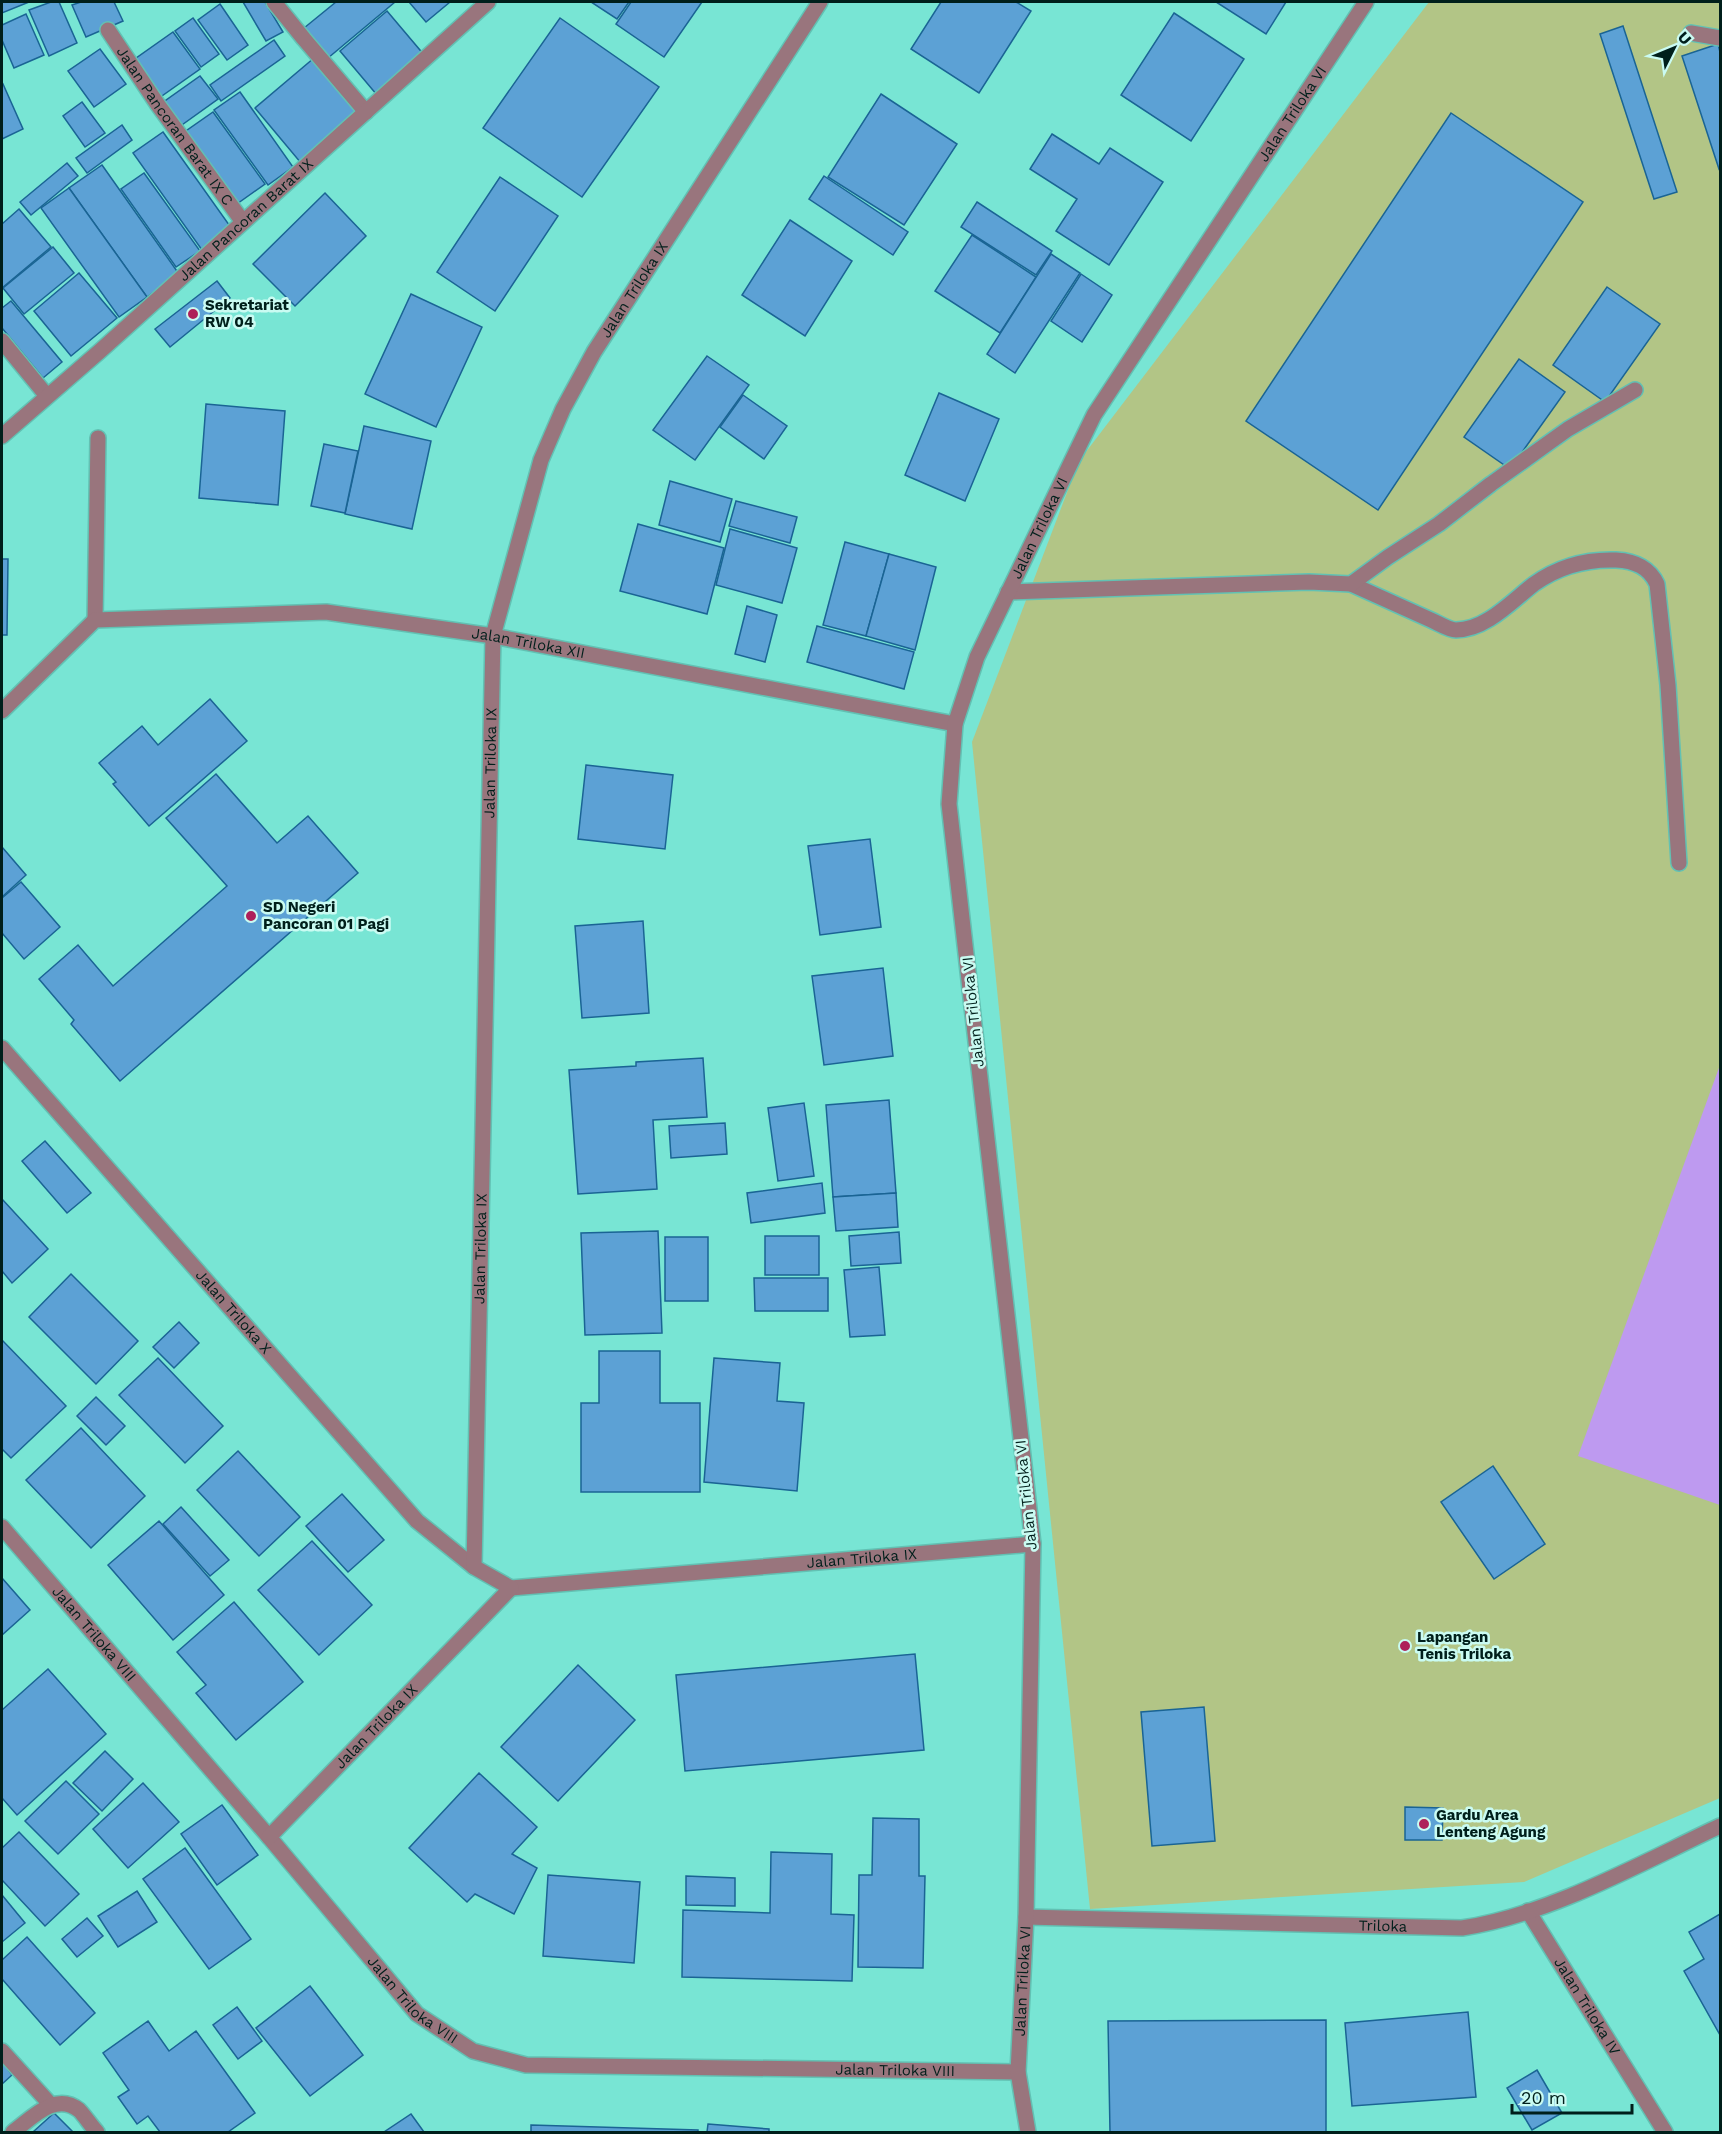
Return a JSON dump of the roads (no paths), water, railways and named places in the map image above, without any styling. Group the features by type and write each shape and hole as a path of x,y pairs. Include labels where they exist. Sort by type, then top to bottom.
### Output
{"street":[{"path":"274,2 366,112"},
{"name":"Jalan Pancoran Barat IX","path":"2,436 488,2"},
{"name":"Jalan Triloka IX","path":"474,1567 493,636 541,460 563,410 594,351 820,2"},
{"name":"Jalan Triloka VI","path":"1028,2133 1018,2072 1026,1917 1033,1544 949,804 954,724 977,657 1094,414 1366,2"},
{"name":"Jalan Pancoran Barat IX C","path":"108,30 158,105 243,222"},
{"path":"1691,33 1720,38"},
{"path":"2,341 47,396"},
{"path":"1351,584 1439,524 1568,429 1635,390"},
{"path":"2,711 95,620 98,438"},
{"path":"1008,592 1309,582 1351,584 1455,630 1484,623 1536,583 1572,565 1596,559 1624,561 1642,566 1653,575 1657,584 1668,685 1679,863"},
{"name":"Jalan Triloka XII","path":"95,620 326,612 493,636 954,724"},
{"name":"Jalan Triloka X","path":"2,1048 417,1521 474,1567"},
{"name":"Jalan Triloka VIII","path":"2,1527 417,2014 473,2051 526,2065 1018,2072"},
{"name":"Jalan Triloka IX","path":"268,1837 511,1588 1033,1544"},
{"path":"474,1567 511,1588"},
{"name":"Triloka","path":"1026,1917 1462,1928 1491,1924 1581,1891 1720,1826"},
{"name":"Jalan Triloka IV","path":"1528,1911 1665,2133"},
{"path":"2,2051 50,2104"},
{"path":"13,2133 50,2104 61,2103 78,2109 97,2133"}],"place":[{"name":"Sekretariat RW 04","path":"193,314"},
{"name":"SD Negeri Pancoran 01 Pagi","path":"251,916"},
{"name":"Lapangan Tenis Triloka","path":"1405,1646"},
{"name":"Gardu Area Lenteng Agung","path":"1424,1824"}]}
